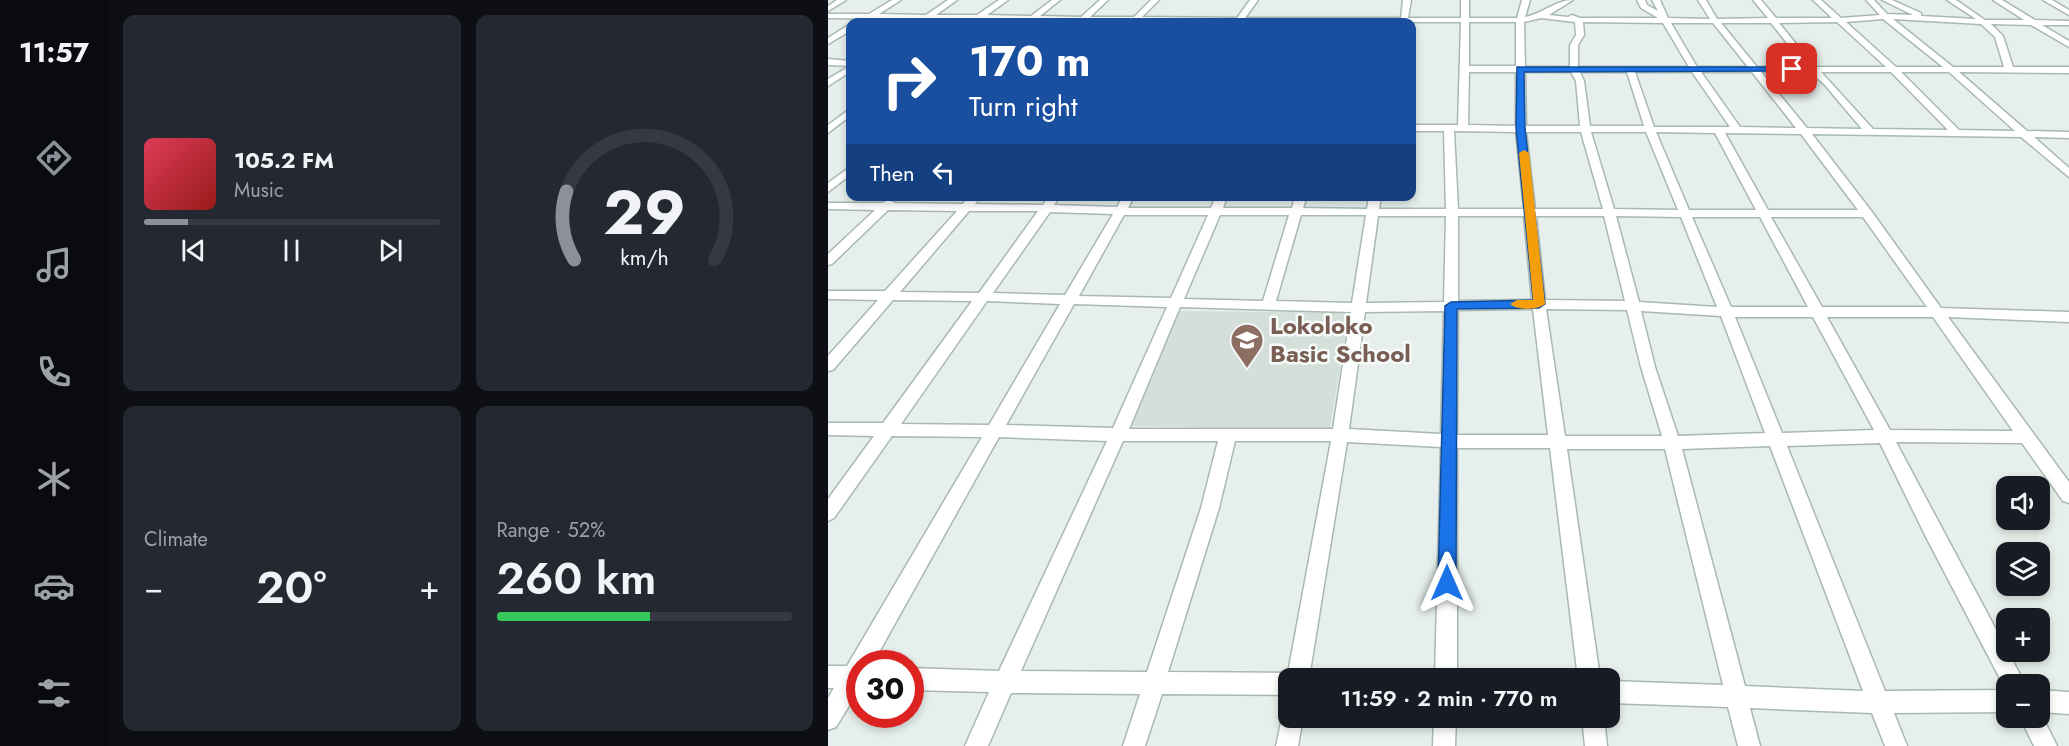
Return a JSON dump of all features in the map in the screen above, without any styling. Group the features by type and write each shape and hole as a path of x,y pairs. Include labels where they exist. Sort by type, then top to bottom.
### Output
{"street":[{"path":"828,9 842,0"},
{"path":"867,18 897,0"},
{"path":"925,18 953,0"},
{"path":"979,17 1004,0"},
{"path":"1033,18 1056,0"},
{"path":"1083,18 1104,0"},
{"path":"1138,18 1155,0"},
{"path":"1241,18 1254,0"},
{"path":"1404,18 1407,0"},
{"path":"1446,668 1452,212 1456,128 1466,69 1465,0"},
{"path":"1526,0 1520,20 1521,128 1539,304 1588,668"},
{"path":"1416,21 1520,20 1541,16 1557,9 1569,0"},
{"path":"1641,0 1644,6 1664,19"},
{"path":"1656,0 1664,19 1693,68 1737,130"},
{"path":"1702,0 1752,69 1868,214 2069,496"},
{"path":"1757,0 1812,69 1827,82 1870,132"},
{"path":"1817,0 1893,69 1956,133"},
{"path":"1870,0 1885,16 1950,69 2069,174"},
{"path":"1886,0 1928,19"},
{"path":"1951,0 2000,36 2009,69"},
{"path":"1997,0 2069,45"},
{"path":"2047,0 2069,13"},
{"path":"1557,9 1579,20"},
{"path":"828,16 996,18"},
{"path":"1541,16 1579,20 1715,21 1839,20 1885,16 1983,22 2069,23"},
{"path":"1579,20 1580,35 1574,45 1574,69 1580,81 1585,129 1610,215 1631,306 1672,443 1749,746"},
{"path":"828,42 846,30"},
{"path":"828,33 842,33"},
{"path":"828,62 846,63"},
{"path":"1466,69 2069,70"},
{"path":"1630,69 1650,129 1726,312 1896,746"},
{"path":"828,83 846,71"},
{"path":"828,130 833,122 846,114"},
{"path":"1416,128 2069,135"},
{"path":"1718,130 1885,436 1932,531 2009,674"},
{"path":"828,189 846,173"},
{"path":"828,261 891,201"},
{"path":"828,366 971,201"},
{"path":"870,650 1126,201"},
{"path":"1269,307 1299,201"},
{"path":"828,206 966,207 1050,202 1120,211 1219,203 1296,211 1373,204 1452,212 1610,215 1868,214"},
{"path":"828,513 1050,202"},
{"path":"976,746 1118,435 1219,203"},
{"path":"1300,668 1340,435 1373,204"},
{"path":"828,296 981,297 1357,308 1539,304 1631,306 1726,312 1938,312 2069,318"},
{"path":"828,429 1118,435 1340,435 1448,441 1672,443 1885,436 2027,437"},
{"path":"1134,746 1210,508 1228,436"},
{"path":"828,677 846,673"},
{"path":"924,679 1278,684"},
{"path":"828,719 846,690"},
{"path":"1620,692 1878,702 1996,701"},
{"path":"2050,702 2069,703"},
{"path":"1287,746 1290,728"},
{"path":"1444,746 1445,728"},
{"path":"1594,728 1596,746"},
{"path":"2037,728 2046,746"}],"shaded area":[{"name":"Lokoloko Basic School","path":"1179,311 1349,313 1330,429 1131,426"}],"slow traffic":[{"path":"1517,304 1539,304 1524,153"}],"place":[{"name":"Lokoloko Basic School","path":"1247,369"}],"route":[{"path":"1447,583 1451,306 1539,304 1521,128 1520,69 1792,69"}]}
